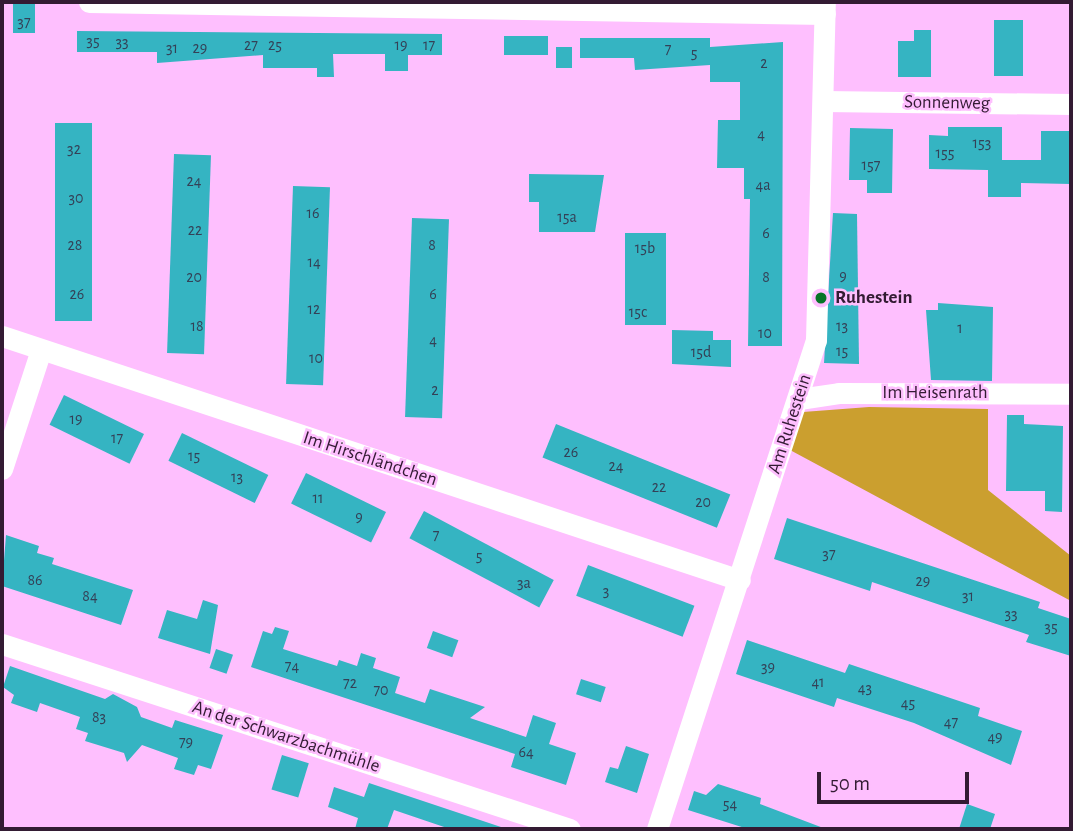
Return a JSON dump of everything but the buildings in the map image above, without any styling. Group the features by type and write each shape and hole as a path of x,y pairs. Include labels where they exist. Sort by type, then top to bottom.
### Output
{"street":[{"path":"89,2 825,8"},
{"name":"Am Ruhestein","path":"657,829 816,340 825,8"},
{"name":"Sonnenweg","path":"823,101 1071,104"},
{"name":"Im Hirschländchen","path":"2,336 740,580"},
{"path":"2,469 41,350"},
{"name":"Im Heisenrath","path":"799,399 839,393 1071,394"},
{"name":"An der Schwarzbachmühle","path":"2,644 570,829"}],"shaded area":[{"path":"869,407 988,409 988,490 1071,556 1071,601 790,450 803,412"}],"place":[{"name":"Ruhestein","path":"821,298"}]}
